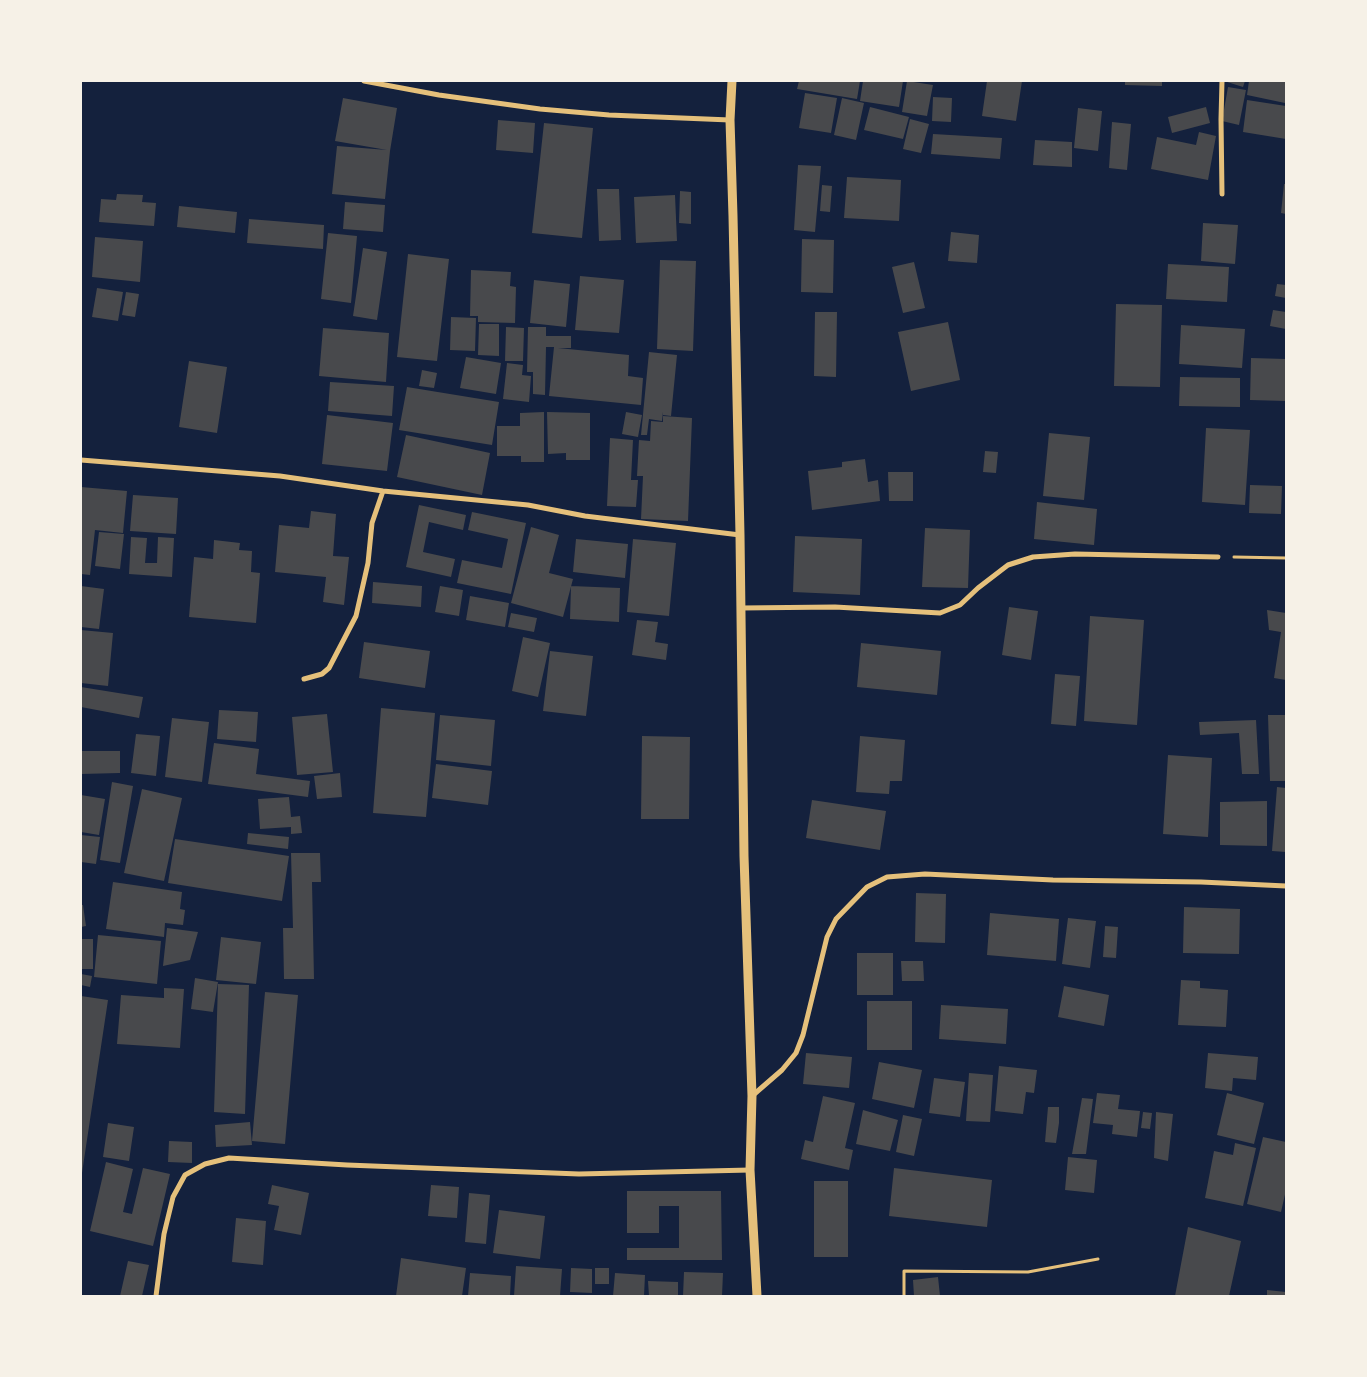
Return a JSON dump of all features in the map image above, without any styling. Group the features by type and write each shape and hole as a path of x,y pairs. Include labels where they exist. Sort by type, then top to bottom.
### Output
{"street":[{"path":"364,81 439,95 540,109 609,115 730,120"},
{"path":"732,81 730,120 740,536 744,856 752,1096 750,1170 757,1296"},
{"path":"1222,81 1222,194"},
{"path":"81,460 280,476 383,491 528,505 586,516 740,536"},
{"path":"304,679 322,674 329,668 356,616 368,563 372,523 383,491"},
{"path":"740,608 835,607 940,613 960,605 978,588 1008,565 1033,557 1075,554 1218,557"},
{"path":"752,1096 782,1070 796,1053 803,1035 827,937 836,919 867,887 887,877 925,874 1053,880 1201,882 1286,886"},
{"path":"156,1296 164,1234 173,1197 185,1175 205,1164 229,1158 579,1174 750,1170"}],"path":[{"path":"1218,557 1286,558"},
{"path":"904,1296 904,1271 1028,1272 1098,1259"}],"building":[{"path":"799,81 860,81 857,99 797,89"},
{"path":"863,81 903,81 899,107 860,101"},
{"path":"907,81 933,85 927,116 902,112"},
{"path":"987,81 1022,81 1016,121 982,116"},
{"path":"1125,81 1162,81 1162,86 1125,85"},
{"path":"1224,81 1245,81 1243,87"},
{"path":"1249,81 1286,81 1285,103 1247,95"},
{"path":"1228,87 1246,90 1239,125 1222,121"},
{"path":"805,93 837,98 831,133 799,128"},
{"path":"933,97 952,98 951,122 932,121"},
{"path":"343,98 397,108 385,199 332,194 337,146 387,150 335,141"},
{"path":"842,98 864,103 856,140 834,135"},
{"path":"1247,100 1286,106 1286,139 1243,132"},
{"path":"870,107 909,117 903,139 864,130"},
{"path":"1206,107 1210,123 1172,133 1168,117"},
{"path":"1078,108 1102,111 1098,151 1074,148"},
{"path":"910,119 929,124 921,153 903,149"},
{"path":"498,120 535,123 533,153 496,150"},
{"path":"1112,122 1131,124 1127,170 1109,168"},
{"path":"544,123 593,128 582,238 532,233"},
{"path":"1199,132 1216,136 1208,180 1151,169 1157,137 1196,145"},
{"path":"933,134 1002,138 1000,159 931,154"},
{"path":"1035,140 1072,142 1072,167 1033,165"},
{"path":"798,165 821,166 815,232 794,230"},
{"path":"847,177 901,180 899,221 844,218"},
{"path":"1284,184 1286,184 1286,214 1281,213"},
{"path":"822,185 832,186 830,212 820,211"},
{"path":"597,189 619,189 621,240 599,241"},
{"path":"680,191 691,192 691,224 679,223"},
{"path":"117,194 143,195 142,202 156,203 154,226 99,222 101,199 116,200"},
{"path":"675,195 677,241 636,243 634,197"},
{"path":"345,202 385,205 383,232 343,229"},
{"path":"179,206 237,212 235,233 177,227"},
{"path":"249,219 324,225 323,249 247,243"},
{"path":"1203,223 1238,225 1235,264 1201,261"},
{"path":"951,232 979,235 977,263 948,261"},
{"path":"328,233 357,236 351,303 321,299"},
{"path":"95,237 143,241 140,282 92,277"},
{"path":"802,239 834,240 833,293 801,292"},
{"path":"363,248 387,252 377,320 353,316"},
{"path":"408,254 449,259 437,361 397,357"},
{"path":"660,260 696,261 693,351 657,349"},
{"path":"914,262 925,308 903,313 892,267"},
{"path":"1168,264 1229,267 1227,302 1166,299"},
{"path":"471,270 511,272 510,286 516,287 515,323 478,322 478,316 470,316"},
{"path":"580,276 624,280 619,333 575,330"},
{"path":"534,280 570,284 566,327 530,323"},
{"path":"1277,284 1286,285 1286,298 1275,296"},
{"path":"97,288 123,292 118,321 92,317"},
{"path":"126,292 139,294 135,317 122,315"},
{"path":"1116,304 1162,305 1160,387 1114,386"},
{"path":"1273,310 1286,312 1286,329 1270,326"},
{"path":"815,312 837,312 836,377 814,376"},
{"path":"451,317 476,318 475,351 450,350"},
{"path":"948,322 960,380 911,391 898,332"},
{"path":"479,324 499,324 499,356 478,355"},
{"path":"1181,325 1245,329 1242,368 1179,364"},
{"path":"506,327 524,328 523,361 505,361"},
{"path":"528,327 546,327 546,336 571,336 571,348 558,348 629,355 628,376 643,378 641,405 549,396 554,347 546,347 545,395 533,394 533,372 527,372"},
{"path":"323,328 389,333 386,382 319,376"},
{"path":"649,352 677,355 671,416 663,415 663,412 662,421 649,419 647,435 641,435"},
{"path":"466,357 501,363 496,394 460,388"},
{"path":"1251,358 1286,359 1286,401 1250,400"},
{"path":"189,361 227,367 217,433 179,427"},
{"path":"507,363 523,365 522,375 531,376 529,402 503,399"},
{"path":"422,370 437,373 434,388 419,386"},
{"path":"1180,377 1240,378 1240,407 1179,406"},
{"path":"330,382 394,386 392,416 328,411"},
{"path":"407,387 499,402 492,445 399,430"},
{"path":"544,412 544,462 521,462 521,456 497,456 497,426 520,426 520,413"},
{"path":"547,412 590,413 590,460 566,460 566,453 548,454"},
{"path":"626,412 642,415 638,437 622,434"},
{"path":"327,415 393,423 387,471 322,464"},
{"path":"663,416 692,418 688,521 641,519 643,476 637,476 639,440 650,441 651,421 663,422"},
{"path":"1206,428 1250,430 1245,505 1202,502"},
{"path":"1049,433 1090,437 1084,500 1043,496"},
{"path":"406,435 490,453 482,495 397,477"},
{"path":"610,438 633,440 631,480 638,480 636,507 607,506"},
{"path":"985,451 998,452 996,473 983,472"},
{"path":"865,459 868,482 878,480 880,501 812,510 808,471 842,467 842,462"},
{"path":"888,472 913,472 913,501 889,501"},
{"path":"1250,485 1282,486 1281,514 1249,513"},
{"path":"81,487 127,491 123,533 95,530 90,575 81,574"},
{"path":"133,495 178,498 176,534 130,531"},
{"path":"1037,502 1097,509 1094,545 1034,539"},
{"path":"419,505 466,515 463,530 429,522 423,552 455,559 451,577 406,567"},
{"path":"311,511 336,514 333,556 349,557 344,605 323,602 326,577 275,572 279,525 309,528"},
{"path":"472,512 526,523 511,594 457,583 462,560 502,568 508,539 468,530"},
{"path":"531,527 559,535 549,573 573,579 563,617 511,603"},
{"path":"925,528 970,530 968,588 922,587"},
{"path":"99,532 124,534 120,569 95,566"},
{"path":"795,536 862,539 860,595 793,592"},
{"path":"131,537 147,538 145,563 157,563 158,537 174,538 172,577 129,574"},
{"path":"576,539 628,544 625,578 573,572"},
{"path":"633,539 676,543 669,616 627,612"},
{"path":"214,540 240,543 239,550 252,551 251,572 260,573 256,623 189,617 194,557 213,559"},
{"path":"373,582 422,586 421,607 372,603"},
{"path":"81,586 104,589 99,629 81,627"},
{"path":"440,586 463,590 459,616 435,612"},
{"path":"571,586 620,588 619,622 570,619"},
{"path":"470,596 509,603 505,627 466,620"},
{"path":"1009,607 1038,611 1031,660 1002,655"},
{"path":"1267,610 1286,613 1286,680 1274,678 1281,632 1269,630"},
{"path":"511,613 537,618 534,632 508,627"},
{"path":"1090,616 1144,620 1137,725 1084,721"},
{"path":"637,620 658,622 655,642 668,644 666,660 632,655"},
{"path":"81,630 113,633 108,686 81,683"},
{"path":"523,637 550,643 538,697 512,691"},
{"path":"364,642 430,651 425,688 359,678"},
{"path":"861,643 941,651 937,695 857,687"},
{"path":"550,651 593,656 586,716 543,711"},
{"path":"1055,674 1080,676 1076,726 1051,724"},
{"path":"81,687 143,697 139,718 81,707"},
{"path":"381,708 435,713 426,817 373,813"},
{"path":"219,710 258,712 256,742 217,739"},
{"path":"327,714 333,772 297,775 292,717"},
{"path":"440,715 495,720 491,766 436,760"},
{"path":"1268,715 1286,715 1286,781 1270,781"},
{"path":"172,718 209,722 202,782 165,777"},
{"path":"1256,720 1259,774 1242,774 1239,733 1200,735 1199,722"},
{"path":"136,734 160,736 156,776 131,773"},
{"path":"642,736 690,737 689,819 641,819"},
{"path":"860,736 905,740 902,781 890,781 889,794 856,792"},
{"path":"214,743 259,749 256,774 310,781 308,797 208,784"},
{"path":"81,751 120,751 120,773 81,774"},
{"path":"1168,755 1212,758 1208,837 1163,834"},
{"path":"436,764 492,771 488,805 432,798"},
{"path":"340,773 342,797 317,799 314,776"},
{"path":"112,782 133,786 120,863 100,860"},
{"path":"1277,787 1286,788 1286,852 1272,851"},
{"path":"142,789 182,798 164,881 124,873"},
{"path":"81,795 105,799 99,835 81,832"},
{"path":"289,797 291,817 300,816 302,833 291,834 291,827 260,829 258,799"},
{"path":"812,800 886,811 880,850 806,838"},
{"path":"1267,801 1267,846 1220,845 1220,802"},
{"path":"248,833 289,837 288,849 247,844"},
{"path":"81,835 100,837 96,864 81,862"},
{"path":"175,839 289,856 282,901 168,883"},
{"path":"291,853 320,853 321,882 312,882 314,979 284,979 283,928 293,928"},
{"path":"113,882 182,892 180,909 185,910 183,925 165,923 164,937 106,929"},
{"path":"916,893 946,894 945,943 915,942"},
{"path":"81,905 83,905 86,926 81,927"},
{"path":"1184,907 1240,909 1239,954 1183,953"},
{"path":"990,913 1059,919 1056,961 987,955"},
{"path":"1068,918 1096,921 1090,968 1062,964"},
{"path":"1105,926 1118,927 1116,958 1103,957"},
{"path":"167,928 198,932 190,960 163,966"},
{"path":"98,935 161,941 157,984 94,977"},
{"path":"221,937 261,942 256,984 216,980"},
{"path":"81,939 93,939 93,969 81,969"},
{"path":"857,953 893,953 893,995 857,995"},
{"path":"901,961 923,961 924,981 902,981"},
{"path":"81,974 92,976 90,987 81,985"},
{"path":"195,978 218,982 213,1012 191,1009"},
{"path":"1181,980 1200,981 1200,988 1228,990 1226,1027 1178,1025"},
{"path":"218,984 249,985 245,1114 214,1112"},
{"path":"1064,986 1109,995 1104,1026 1058,1017"},
{"path":"164,988 184,989 180,1048 117,1044 121,995 164,998"},
{"path":"265,992 298,995 285,1144 252,1141"},
{"path":"81,996 108,1000 82,1173 81,1173"},
{"path":"867,1001 912,1001 912,1050 867,1050"},
{"path":"941,1005 1008,1009 1006,1044 939,1039"},
{"path":"806,1053 852,1057 849,1088 803,1084"},
{"path":"1208,1053 1258,1057 1256,1080 1233,1078 1232,1091 1205,1088"},
{"path":"879,1062 922,1070 914,1108 872,1099"},
{"path":"999,1066 1037,1070 1034,1093 1026,1092 1023,1114 995,1111"},
{"path":"969,1073 993,1075 990,1122 966,1121"},
{"path":"934,1078 965,1082 960,1117 929,1113"},
{"path":"1097,1093 1120,1095 1118,1109 1140,1111 1137,1137 1112,1134 1113,1125 1093,1123"},
{"path":"1227,1093 1264,1103 1254,1144 1217,1135"},
{"path":"823,1096 855,1103 845,1148 853,1150 849,1170 801,1159 805,1140 813,1142"},
{"path":"1082,1098 1093,1099 1086,1154 1072,1154"},
{"path":"1048,1107 1059,1107 1056,1143 1045,1142"},
{"path":"863,1110 898,1120 890,1151 856,1144"},
{"path":"1143,1112 1152,1113 1150,1129 1141,1128"},
{"path":"1156,1112 1173,1114 1168,1161 1154,1158"},
{"path":"903,1115 922,1119 914,1156 896,1152"},
{"path":"250,1122 252,1145 216,1147 215,1125"},
{"path":"108,1123 134,1127 129,1161 103,1157"},
{"path":"1263,1137 1286,1142 1286,1190 1281,1212 1247,1204"},
{"path":"169,1141 192,1142 192,1163 168,1162"},
{"path":"1235,1143 1256,1148 1243,1206 1205,1198 1214,1151 1233,1155"},
{"path":"1068,1157 1097,1160 1094,1193 1065,1190"},
{"path":"106,1162 133,1169 123,1212 132,1214 143,1168 170,1174 153,1246 90,1231"},
{"path":"894,1168 992,1180 987,1227 889,1216"},
{"path":"814,1181 848,1181 848,1257 814,1257"},
{"path":"272,1185 309,1193 301,1235 274,1230 279,1206 268,1204"},
{"path":"431,1185 459,1187 457,1218 428,1216"},
{"path":"627,1191 721,1191 722,1260 627,1260 627,1248 679,1248 679,1206 659,1206 659,1233 627,1233"},
{"path":"469,1193 490,1195 486,1244 465,1242"},
{"path":"499,1210 545,1216 540,1259 493,1253"},
{"path":"236,1218 266,1221 263,1265 232,1262"},
{"path":"1188,1227 1241,1241 1229,1296 1175,1296"},
{"path":"401,1258 466,1268 462,1296 396,1296"},
{"path":"128,1261 149,1265 142,1296 120,1296"},
{"path":"516,1266 562,1269 560,1296 514,1296"},
{"path":"571,1268 592,1269 592,1293 570,1292"},
{"path":"595,1268 609,1268 609,1284 595,1284"},
{"path":"684,1272 723,1273 722,1296 683,1296"},
{"path":"470,1273 511,1276 510,1296 468,1296"},
{"path":"615,1273 645,1275 644,1296 613,1296"},
{"path":"938,1277 940,1296 914,1296 913,1280"},
{"path":"648,1281 678,1282 678,1296 649,1296"},
{"path":"1267,1290 1286,1292 1286,1296 1267,1296"}]}
